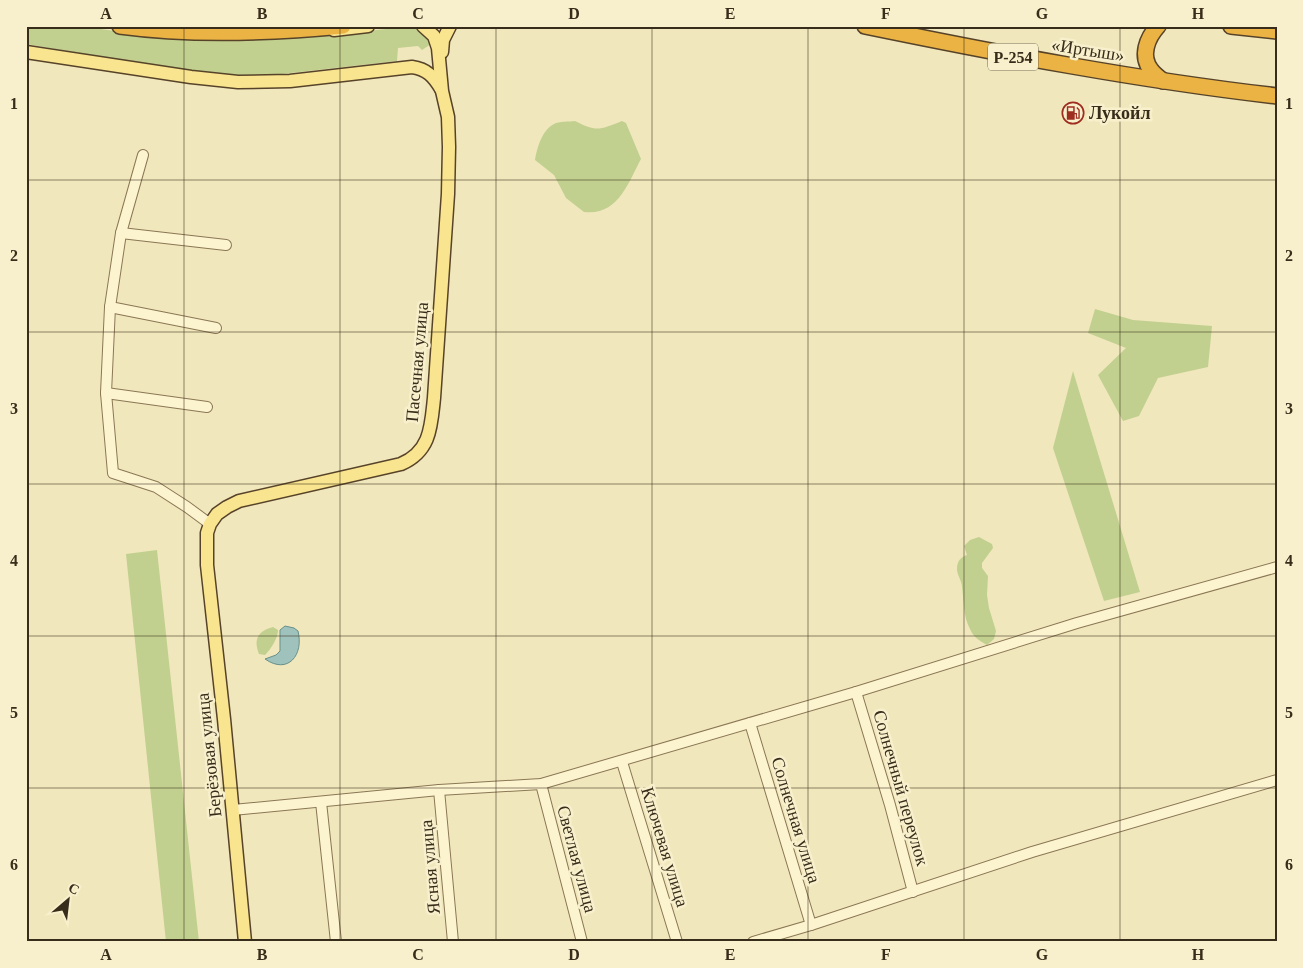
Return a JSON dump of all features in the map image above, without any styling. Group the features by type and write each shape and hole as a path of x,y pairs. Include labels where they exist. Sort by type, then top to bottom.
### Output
{"highway":[{"path":"120,26 208,33 302,30 343,26"},
{"name":"«Иртыш»","path":"865,26 1024,59 1163,81 1277,96"},
{"path":"1158,26 1151,33 1146,51 1147,61 1151,70 1163,81"},
{"path":"1231,26 1277,31"}],"main road":[{"path":"302,30 333,30 368,26"},
{"path":"423,26 430,31 437,41 440,65"},
{"path":"440,65 443,40 450,26"},
{"path":"26,52 191,77 238,82 290,81 412,67 428,72 435,78 442,91"},
{"name":"Пасечная улица","path":"210,524 217,514 239,501 401,464 412,460 424,445 431,426 434,398 448,194 448,117 442,91 440,65"},
{"name":"Берёзовая улица","path":"210,524 207,565 245,942"}],"street":[{"path":"143,155 122,233 110,307 106,393 113,473 156,487 210,524"},
{"path":"122,233 226,245"},
{"path":"110,307 216,328"},
{"path":"106,393 207,407"},
{"path":"232,810 440,790 540,784 622,762 856,692 1077,623 1277,567"},
{"name":"Солнечный переулок","path":"856,692 890,805 913,892"},
{"name":"Солнечная улица","path":"750,723 811,925"},
{"name":"Ключевая улица","path":"622,762 677,942"},
{"path":"753,942 811,925 1032,852 1277,780"},
{"name":"Светлая улица","path":"540,784 582,942"},
{"name":"Ясная улица","path":"440,790 453,942"},
{"path":"321,802 336,942"}],"green space":[{"path":"26,26 80,26 143,35 244,39 284,39 407,27 421,32 431,44 422,50 418,46 398,48 397,61 264,76 233,76 180,70 26,44"},
{"path":"575,121 593,128 608,126 622,121 626,123 641,159 620,196 605,209 596,212 584,212 566,198 554,175 535,160 537,150 546,130 559,122"},
{"path":"1095,309 1133,320 1212,326 1208,367 1158,378 1139,416 1123,421 1098,375 1126,348 1088,333"},
{"path":"1073,371 1140,592 1104,601 1053,448"},
{"path":"979,537 992,544 993,548 982,563 982,568 988,576 987,595 996,631 994,639 987,645 971,632 965,614 962,585 957,569 960,560 967,555 964,546 970,540"},
{"path":"157,550 199,942 166,942 126,554"},
{"path":"273,627 278,630 274,643 265,655 259,654 257,649 258,636 260,633"}],"water":[{"path":"285,626 298,631 299,648 292,660 287,664 281,665 265,659 276,655 280,651 280,630"}],"place":[{"name":"Лукойл","path":"1073,113"}]}
